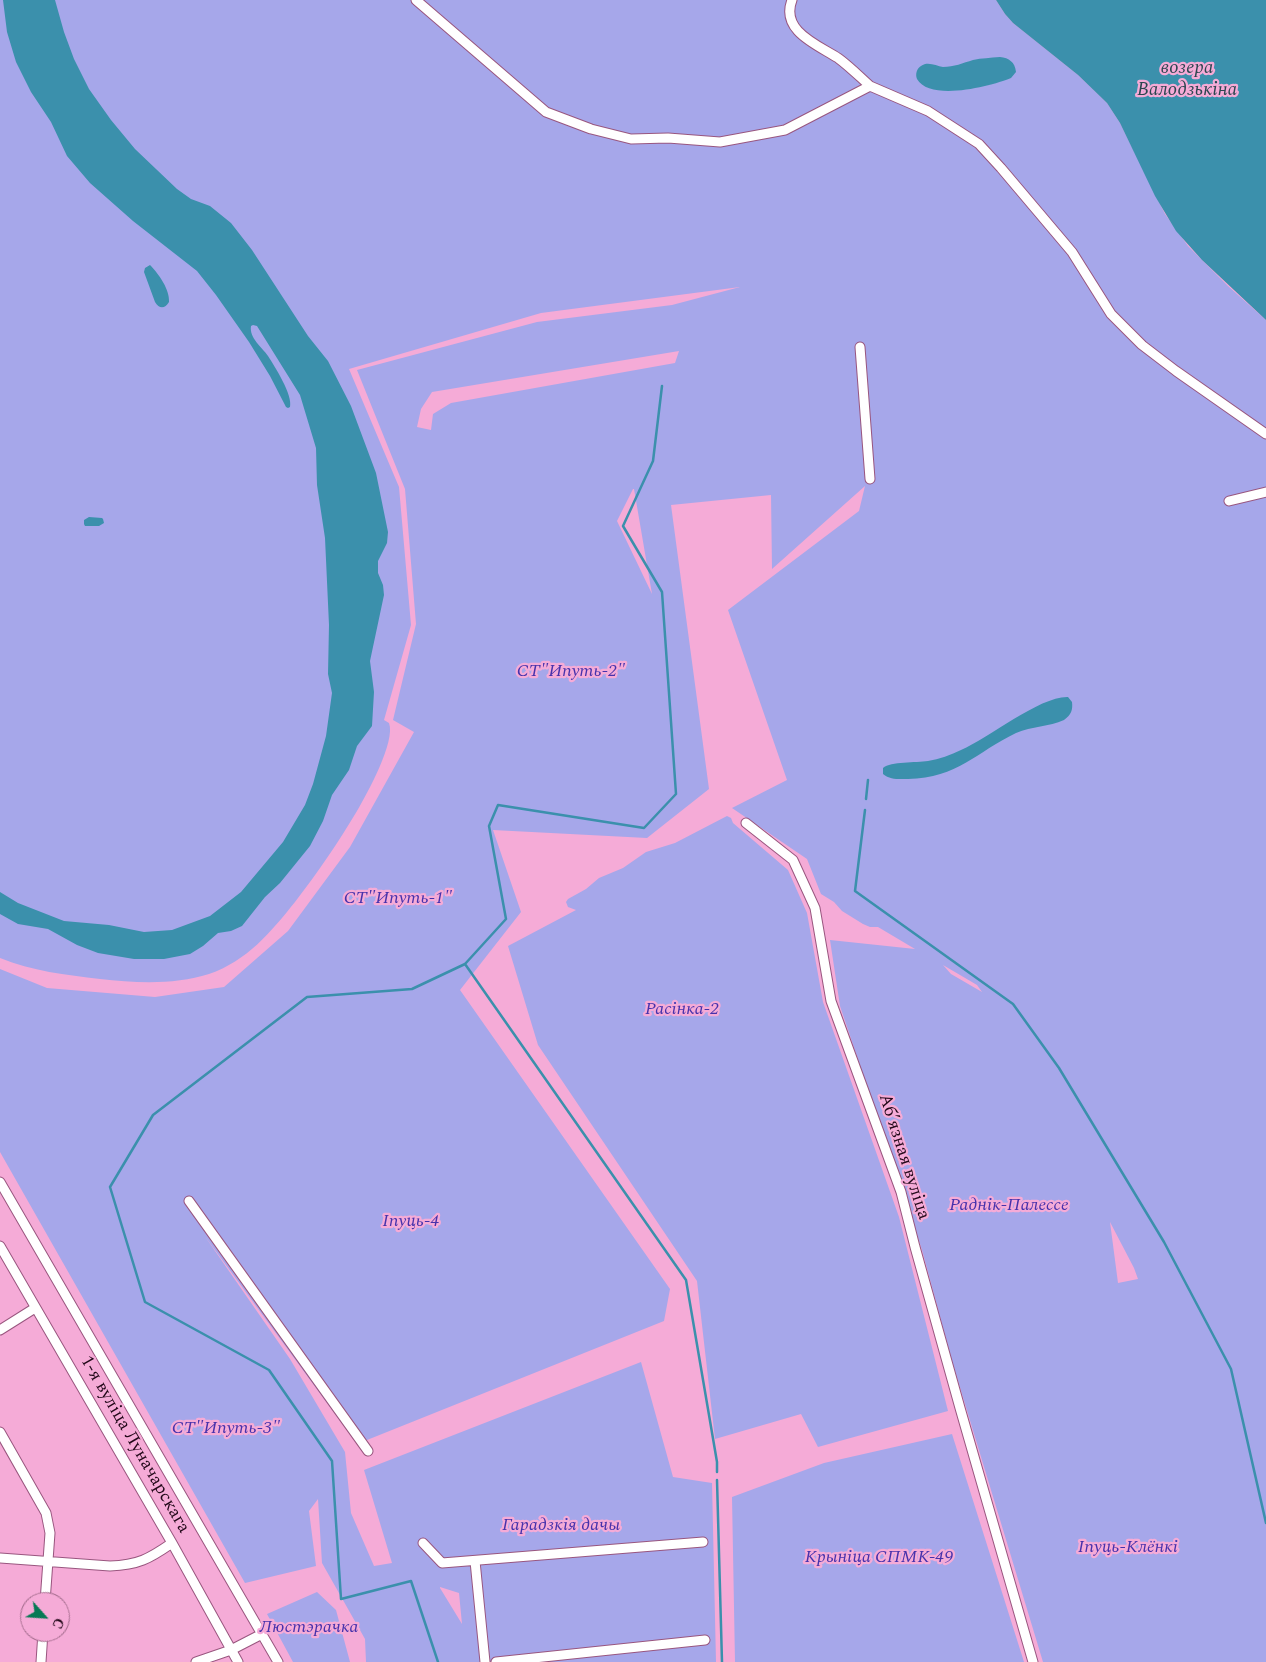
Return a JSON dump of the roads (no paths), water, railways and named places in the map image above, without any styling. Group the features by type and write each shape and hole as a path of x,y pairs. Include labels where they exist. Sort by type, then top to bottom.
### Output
{"street":[{"path":"416,0 546,112 591,129 631,138 668,138 720,142 785,130 870,86"},
{"path":"792,0 790,12 796,30 803,37 839,59 870,86 928,111 979,144 1002,168 1072,252 1111,314 1142,345 1266,434"},
{"path":"860,347 870,479"},
{"path":"1228,500 1266,492"},
{"name":"Абʼязная вуліца","path":"746,823 793,860 815,908 831,1001 901,1192 914,1247 1033,1662"},
{"path":"0,1182 278,1662"},
{"path":"189,1201 368,1451"},
{"name":"1-я вуліца Луначарскага","path":"0,1246 172,1543 238,1662"},
{"path":"0,1330 36,1308"},
{"path":"0,1432 46,1512 50,1533 46,1592"},
{"path":"423,1543 442,1563 704,1542"},
{"path":"0,1558 110,1566 126,1565 152,1557 172,1543"},
{"path":"475,1560 485,1662"},
{"path":"196,1662 231,1650 262,1634"},
{"path":"496,1662 705,1640"},
{"path":"41,1662 42,1642"}],"water":[{"path":"3,0 55,0 74,59 89,89 111,120 135,149 177,189 191,199 210,206 231,223 252,250 308,336 328,361 351,406 376,473 388,532 387,543 378,561 378,573 383,585 384,595 370,661 374,692 372,726 357,746 349,770 332,795 323,821 310,846 242,926 231,931 218,933 190,954 164,959 134,959 98,953 77,945 48,929 18,924 0,914 0,892 18,903 64,921 109,925 144,932 172,930 210,916 241,892 283,842 305,805 313,784 326,736 332,693 328,674 329,625 325,538 317,485 316,448 300,395 257,326 251,326 252,334 283,381 289,396 290,407 288,408 249,342 197,271 133,221 90,183 67,156 51,122 31,92 16,62 7,32"},
{"name":"возера Валодзькіна","path":"996,0 1266,0 1266,320 1202,260 1176,231 1155,196 1120,123 1107,103 1078,75 1013,23"},
{"path":"1000,57 1011,61 1016,72 1011,78 990,85 962,90 934,90 924,86 916,77 918,68 926,64 947,67 976,59"},
{"path":"150,265 160,277 168,292 169,302 164,307 158,306 155,302 144,272 145,268"},
{"path":"89,517 102,518 104,523 99,526 85,526 84,520"},
{"path":"1068,697 1072,702 1072,710 1064,720 1016,733 954,769 925,778 898,779 883,774 883,768 892,764 928,761 953,754 1043,703 1057,698"}],"waterway":[{"path":"438,1662 411,1581 341,1599 332,1461 269,1370 145,1302 110,1187 153,1115 307,997 412,989 465,964 506,919 489,826 498,805 644,828 676,794 662,592 623,526 653,461 662,386"},
{"path":"866,799 868,780"},
{"path":"865,810 855,891 1013,1004 1059,1068 1164,1242 1231,1369 1266,1523"},
{"path":"465,964 686,1280 717,1462 717,1472"},
{"path":"717,1480 722,1662"}],"park label":[{"name":"СТ\"Ипуть-2\"","path":"571,672"},
{"name":"СТ\"Ипуть-1\"","path":"398,899"},
{"name":"Расінка-2","path":"682,1010"},
{"name":"Раднік-Палессе","path":"1009,1206"},
{"name":"Іпуць-4","path":"411,1222"},
{"name":"СТ\"Ипуть-3\"","path":"226,1429"},
{"name":"Гарадзкія дачы","path":"561,1526"},
{"name":"Іпуць-Клёнкі","path":"1128,1548"},
{"name":"Крыніца СПМК-49","path":"879,1558"},
{"name":"Люстэрачка","path":"309,1628"}]}
